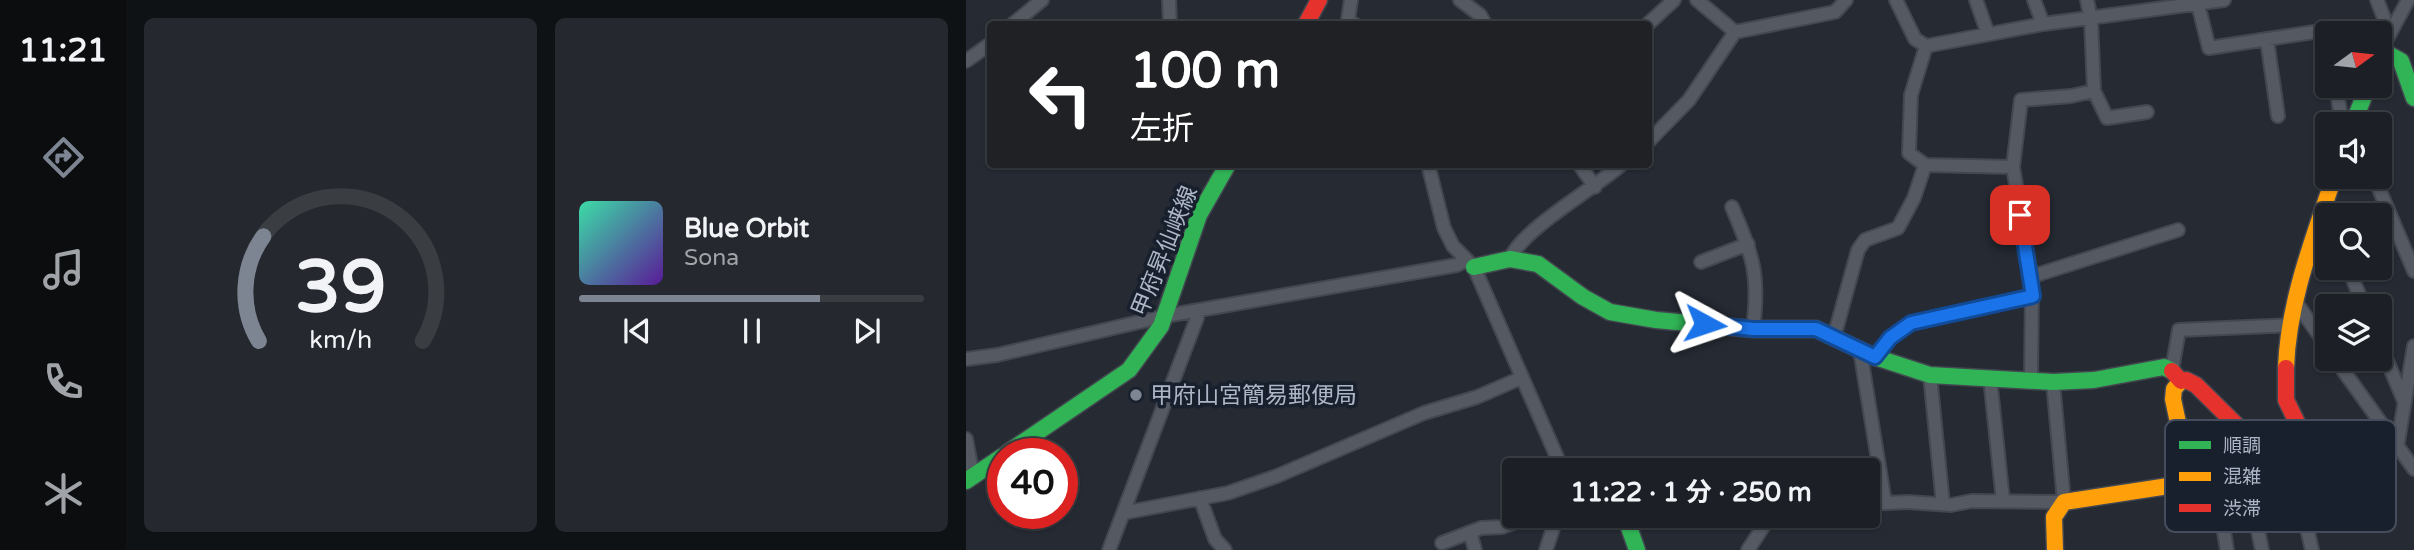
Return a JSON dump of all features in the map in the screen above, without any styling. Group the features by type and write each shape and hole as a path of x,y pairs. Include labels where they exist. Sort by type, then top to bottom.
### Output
{"street":[{"path":"1017,21 1042,0"},
{"path":"1169,0 1170,21"},
{"path":"1308,21 1319,0"},
{"path":"1350,21 1351,0"},
{"path":"1460,0 1480,15 1483,21"},
{"path":"1651,21 1674,0"},
{"path":"1697,0 1735,32"},
{"path":"1816,0 1821,14"},
{"path":"1652,138 1689,100 1735,32 1835,12 1846,0"},
{"path":"1896,0 1915,39 1926,46 2043,24 2091,19 2144,6 2224,0"},
{"path":"1976,0 1988,34"},
{"path":"2034,0 2043,24"},
{"path":"2087,0 2091,19 2094,91 2107,118 2147,112"},
{"path":"2377,0 2384,21"},
{"path":"2392,31 2408,0"},
{"path":"2198,2 2209,48 2315,32"},
{"path":"2267,40 2278,116"},
{"path":"966,61 987,46"},
{"path":"1926,46 1911,95 1909,153 1925,166 2013,167"},
{"path":"2392,57 2401,61 2414,98"},
{"path":"2031,380 2033,296 2013,167 2021,100 2071,96 2094,91"},
{"path":"1834,337 1858,250 1865,240 1898,228 1914,198 1925,166"},
{"name":"甲府昇仙峡線","path":"1029,438 1129,370 1166,316 1199,215 1226,168"},
{"path":"1428,168 1444,228 1453,246 1470,264 1557,458"},
{"path":"1582,168 1595,187"},
{"path":"1510,259 1514,248 1533,230 1617,168"},
{"path":"2379,189 2414,271"},
{"path":"1731,208 1748,244 1758,285 1753,329"},
{"path":"2031,277 2178,230"},
{"path":"2294,420 2285,393 2291,325 2306,254 2315,236"},
{"path":"1701,262 1748,244"},
{"path":"966,359 997,355 1166,316 1457,265 1510,259 1538,264 1583,297 1609,312 1657,320 1753,329 1816,329 1868,354 1930,375 2053,382 2094,380 2164,367 2196,385 2232,420"},
{"path":"1868,354 1911,323 2033,296"},
{"path":"2295,301 2315,329"},
{"path":"1108,550 1200,310"},
{"path":"2178,420 2174,389 2179,330 2291,325"},
{"path":"2414,346 2397,448 2414,469"},
{"path":"1868,354 1885,503"},
{"path":"2343,371 2377,420"},
{"path":"2391,371 2404,401"},
{"path":"1930,375 1943,505"},
{"path":"1122,513 1228,493 1277,476 1424,413 1477,397 1521,378"},
{"path":"1990,378 2003,501"},
{"path":"2053,382 2064,502 2054,517 2055,550"},
{"path":"966,439 969,478 987,466"},
{"path":"1880,503 1943,505 1972,500 2064,502 2165,487"},
{"path":"1200,498 1215,540 1226,550"},
{"path":"1442,543 1481,528 1502,527"},
{"path":"1546,550 1553,528"},
{"path":"1629,528 1637,550"},
{"path":"1748,550 1762,528"},
{"path":"1470,532 1475,550"},
{"path":"2224,532 2227,550"},
{"path":"2258,532 2262,550"},
{"path":"2308,532 2312,550"}],"traffic: fast":[{"path":"2392,56 2401,61 2414,98"},
{"path":"2358,112 2363,98"},
{"path":"1029,438 1129,370 1161,326 1199,215 1226,168"},
{"path":"1474,267 1510,259 1538,264 1583,297 1610,312 1656,320 1753,329 1816,329 1875,357 1930,375 2053,382 2094,380 2164,367 2172,371"},
{"path":"966,481 987,467"},
{"path":"1629,528 1637,550"}],"traffic: slow":[{"path":"2286,368 2291,319 2310,248 2330,189"},
{"path":"2177,420 2173,399 2174,389 2181,381"},
{"path":"2055,550 2054,517 2064,502 2165,487"}],"traffic: jam":[{"path":"1308,21 1319,0"},
{"path":"2286,368 2286,400 2296,420"},
{"path":"2172,371 2181,381 2186,380 2196,385 2231,420"}],"place":[{"name":"甲府山宮簡易郵便局","path":"1136,395"}],"route":[{"path":"1705,324 1753,329 1816,329 1875,357 1890,338 1911,323 2033,296 2020,215"}]}
